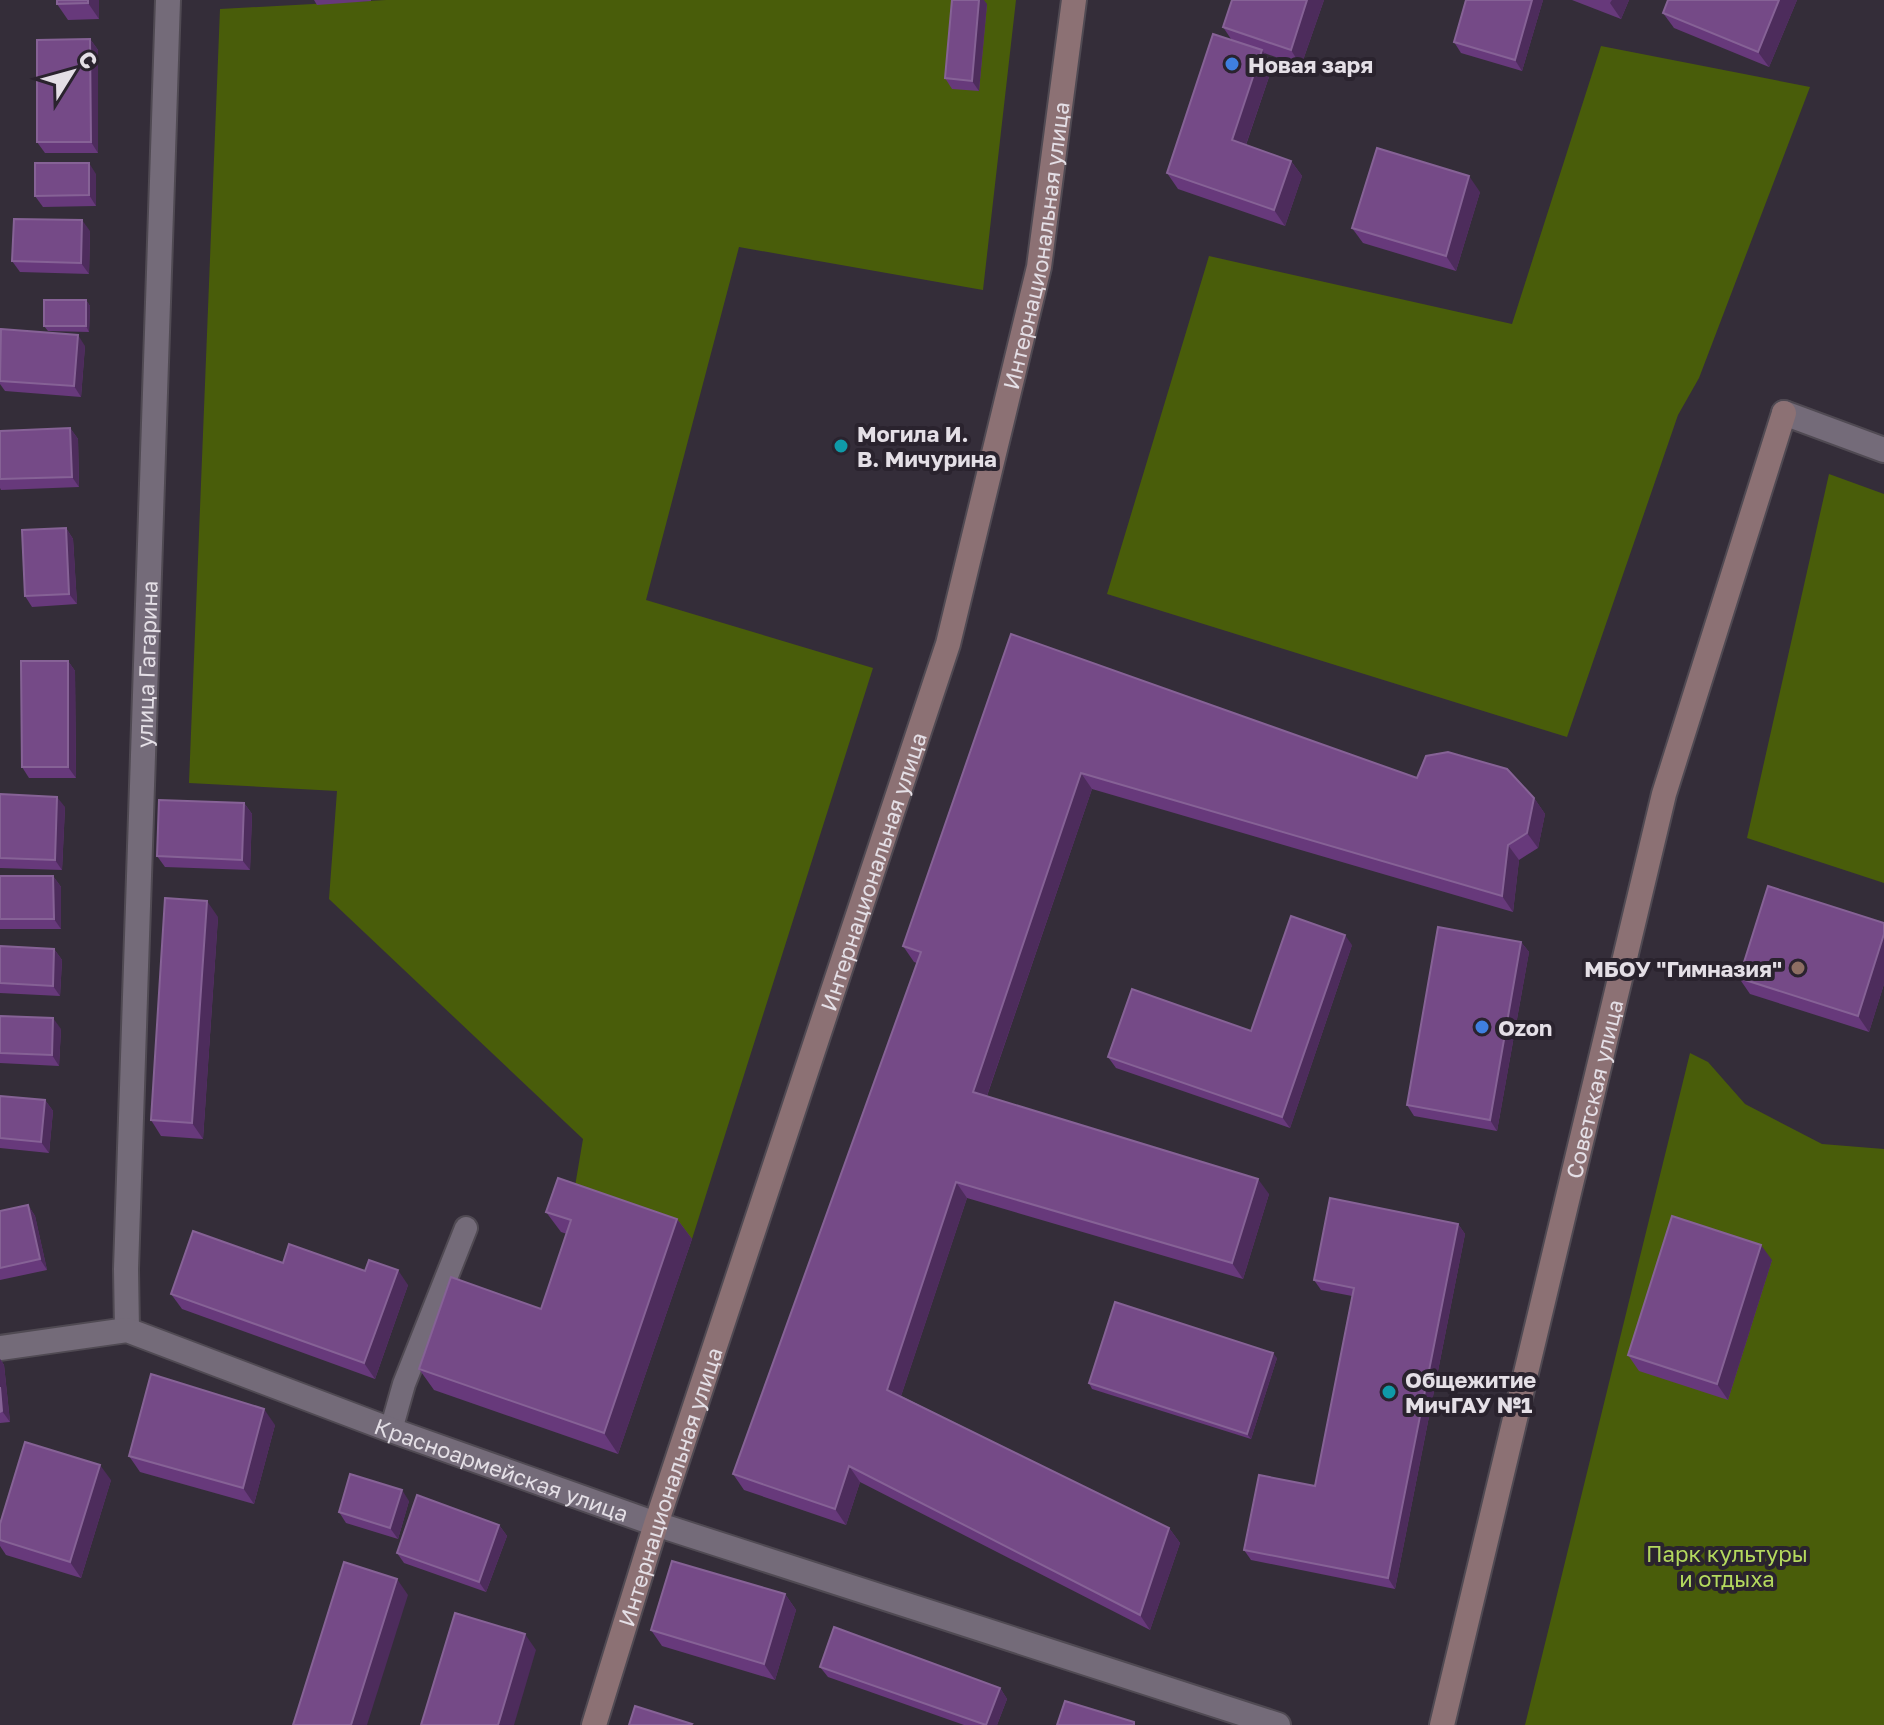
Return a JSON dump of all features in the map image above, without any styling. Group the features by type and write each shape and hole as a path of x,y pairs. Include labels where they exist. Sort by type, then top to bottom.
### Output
{"main road":[{"name":"Интернациональная улица","path":"594,1725 656,1524 948,644 1039,267 1074,0"},
{"name":"Советская улица","path":"1442,1725 1664,794 1784,413"}],"street":[{"name":"улица Гагарина","path":"127,1330 126,1253 168,0"},
{"path":"1784,413 1884,450"},
{"name":"Красноармейская улица","path":"0,1348 127,1330 391,1430 656,1524 1278,1725"}],"lane":[{"path":"391,1430 404,1384 466,1228"}],"green space":[{"path":"386,0 1016,0 983,290 739,247 646,600 873,668 692,1239 573,1198 583,1139 329,899 337,791 189,783 220,9"},
{"path":"1601,46 1810,87 1699,378 1678,415 1567,737 1107,594 1209,256 1512,324"},
{"path":"1829,474 1884,494 1884,883 1747,838"},
{"name":"Парк культуры и отдыха","path":"1690,1053 1708,1062 1745,1104 1822,1144 1884,1149 1884,1725 1525,1725"}],"building":[{"path":"57,0 88,0 88,3 57,4"},
{"path":"952,0 979,0 972,81 945,78"},
{"path":"1232,0 1307,0 1291,50 1223,27"},
{"path":"1466,0 1532,0 1515,60 1454,42"},
{"path":"1668,0 1779,0 1758,52 1663,13"},
{"path":"1213,34 1262,50 1232,140 1291,161 1274,210 1167,173"},
{"path":"90,39 91,142 37,142 37,40"},
{"path":"1377,148 1469,176 1446,256 1352,228"},
{"path":"35,163 89,163 89,195 35,196"},
{"path":"14,219 82,220 81,263 12,261"},
{"path":"44,300 86,300 86,326 44,326"},
{"path":"1,329 78,335 74,386 0,381"},
{"path":"70,428 72,477 0,479 0,431"},
{"path":"66,528 69,594 25,596 22,530"},
{"path":"1011,634 1417,778 1426,756 1448,752 1507,769 1534,798 1527,833 1508,845 1502,896 1081,773 973,1092 1258,1179 1232,1263 956,1182 887,1390 1169,1528 1140,1615 849,1466 835,1509 733,1474 921,952 903,946"},
{"path":"21,661 68,661 68,767 22,767"},
{"path":"0,794 57,797 55,860 0,858"},
{"path":"159,800 244,803 242,860 157,856"},
{"path":"0,876 53,876 54,919 0,919"},
{"name":"МБОУ \"Гимназия\"","path":"1768,886 1884,923 1884,934 1858,1016 1739,978"},
{"path":"165,898 207,901 192,1123 151,1120"},
{"path":"1291,916 1345,935 1282,1117 1108,1057 1132,989 1251,1031"},
{"path":"1438,927 1521,942 1490,1120 1407,1105"},
{"path":"0,946 54,949 53,986 0,983"},
{"path":"0,1016 53,1018 52,1055 0,1053"},
{"path":"0,1096 45,1100 41,1142 0,1138"},
{"path":"558,1178 677,1219 604,1433 419,1369 451,1277 541,1309 571,1220 546,1212"},
{"name":"Общежитие МичГАУ №1","path":"1330,1198 1458,1224 1388,1578 1244,1550 1259,1475 1315,1486 1354,1288 1314,1280"},
{"path":"28,1205 40,1259 0,1268 0,1211"},
{"path":"1672,1216 1761,1245 1717,1384 1628,1355"},
{"path":"193,1231 283,1263 289,1244 365,1271 369,1260 398,1270 364,1363 171,1294"},
{"path":"1115,1302 1273,1353 1247,1434 1089,1383"},
{"path":"151,1374 264,1409 243,1488 129,1456"},
{"path":"25,1442 100,1465 70,1562 0,1540 0,1524"},
{"path":"350,1474 402,1490 390,1528 339,1512"},
{"path":"417,1495 499,1525 479,1582 397,1553"},
{"path":"672,1561 785,1594 764,1664 651,1630"},
{"path":"344,1562 397,1579 351,1725 293,1725"},
{"path":"455,1613 525,1634 498,1725 421,1725"},
{"path":"834,1627 1000,1688 986,1725 820,1667"},
{"path":"1065,1701 1134,1722 1134,1725 1057,1725"},
{"path":"635,1706 692,1724 629,1725"}],"place":[{"name":"Новая заря","path":"1232,64"},
{"name":"Могила И. В. Мичурина","path":"841,446"},
{"name":"МБОУ \"Гимназия\"","path":"1798,968"},
{"name":"Ozon","path":"1482,1027"},
{"name":"Общежитие МичГАУ №1","path":"1389,1392"}]}
